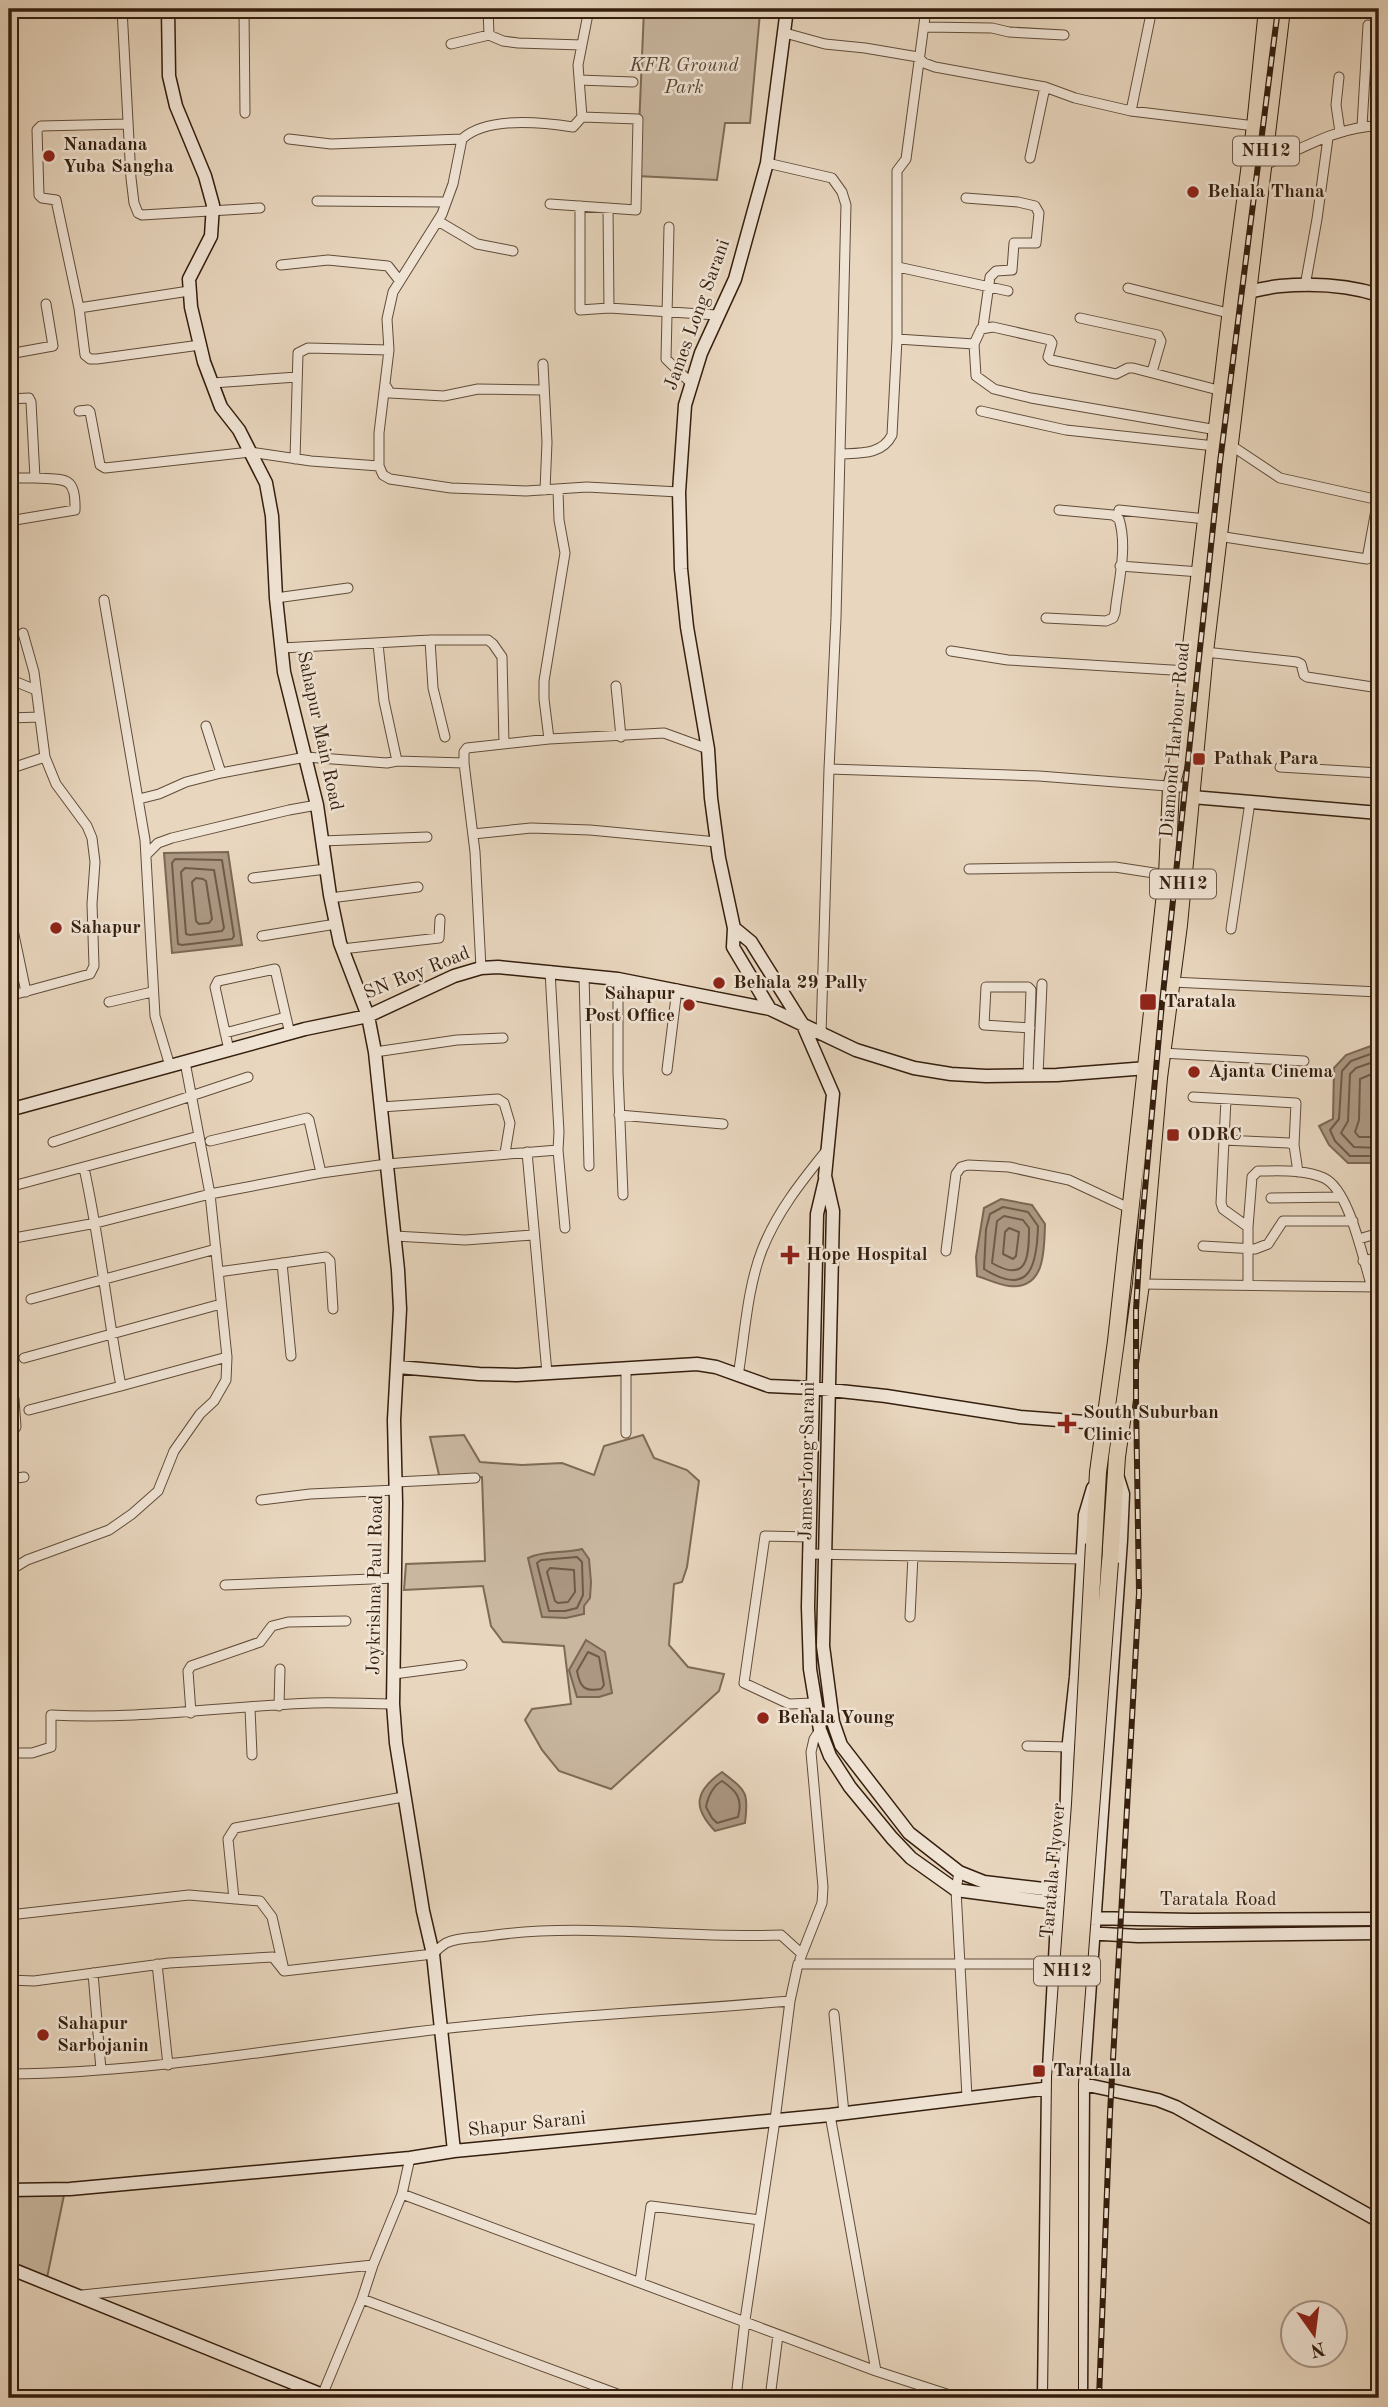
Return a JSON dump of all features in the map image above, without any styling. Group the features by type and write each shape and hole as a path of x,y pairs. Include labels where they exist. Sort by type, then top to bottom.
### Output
{"highway":[{"name":"Diamond Harbour Road","path":"1098,1472 1147,1068 1167,875 1171,787 1177,764 1206,519 1220,440 1240,292 1268,9"},
{"name":"Diamond Harbour Road","path":"1116,1475 1141,1283 1162,1053 1193,793 1218,536 1222,391 1232,313 1240,292 1265,165 1282,9"},
{"name":"Taratala Flyover","path":"1056,2398 1060,2077 1080,1804 1098,1472"},
{"name":"Taratala Flyover","path":"1070,2398 1070,2084 1116,1475"}],"street":[{"path":"121,9 132,192 138,213 142,215 260,208"},
{"path":"79,308 188,291 189,279 211,236 211,191 176,106 169,76 168,9"},
{"path":"244,9 244,113"},
{"path":"488,9 489,35"},
{"path":"289,139 331,144 462,139 480,127 531,123 573,127 582,117 578,65 589,9"},
{"name":"James Long Sarani","path":"770,1009 733,947 734,928 717,842 708,749 687,627 681,569 679,492 685,405 717,315 735,279 767,163 787,9"},
{"path":"840,454 869,453 881,448 892,435 897,339 897,171 906,159 926,9"},
{"path":"1131,111 1152,9"},
{"path":"1362,126 1368,25"},
{"path":"925,27 992,28 1009,32 1064,35"},
{"path":"785,33 825,44 918,57 924,63 935,67 1045,87 1088,102 1131,111 1255,126"},
{"path":"451,44 489,35 518,43 582,45"},
{"path":"1339,76 1336,105 1340,132"},
{"path":"579,80 633,82"},
{"path":"1030,158 1045,87"},
{"path":"550,204 636,210 638,119 582,117"},
{"path":"128,124 41,126 37,130 39,195 56,200 79,308 85,355 90,359 200,345"},
{"path":"1265,165 1340,132 1362,126 1379,126"},
{"path":"1305,286 1328,138"},
{"path":"462,139 453,184 438,221 393,292 387,319 389,350 379,433 379,466 383,475 402,482 451,488 558,490 587,487 679,492"},
{"path":"767,163 832,178 842,192 846,205 836,618 821,1035"},
{"path":"966,198 1018,202 1035,206 1039,213 1036,243 1014,243 1012,270 996,271 990,277 983,327 974,344 976,376 994,389 1220,440 1280,478 1378,499 1367,559 1218,536"},
{"path":"317,201 446,202"},
{"path":"580,206 580,310 609,308 717,315"},
{"path":"608,208 609,308"},
{"path":"438,221 477,244 513,251"},
{"path":"669,227 666,359 692,384"},
{"path":"282,265 328,260 388,266 399,280"},
{"path":"898,267 1008,291"},
{"path":"1240,292 1276,286 1305,286 1348,287 1379,295"},
{"path":"1128,288 1232,313"},
{"name":"Sahapur Main Road","path":"188,291 200,345 220,407 239,430 266,483 272,516 276,598 286,682 317,805 330,898 342,949 368,1016"},
{"path":"9,354 53,346 46,304"},
{"path":"1080,318 1158,335 1161,341 1152,372"},
{"path":"983,327 1050,340 1052,343 1048,357 1051,360 1116,374 1128,368 1152,372 1222,391"},
{"path":"897,339 974,344"},
{"path":"295,458 298,353 304,349 389,350"},
{"path":"543,363 547,442 545,490"},
{"path":"212,383 297,377"},
{"path":"386,386 390,393 444,396 478,389 544,390"},
{"path":"9,399 29,398 31,402 35,478"},
{"path":"79,411 90,412 100,465 105,468 250,452 379,466"},
{"path":"981,411 1066,430 1220,440"},
{"path":"9,521 75,510 70,482 13,478"},
{"path":"549,739 544,681 565,553 559,520 558,490"},
{"path":"1046,618 1106,621 1112,618 1120,566 1122,538 1119,519 1113,515 1059,510"},
{"path":"1119,510 1206,519"},
{"path":"1120,566 1200,572"},
{"path":"276,598 348,587"},
{"path":"104,600 146,854 155,1016 170,1066"},
{"path":"9,996 90,974 94,966 92,904 95,862 92,838 87,826 56,784 45,757 36,690 23,633"},
{"path":"282,648 430,640 488,640 500,653 504,744"},
{"path":"430,640 433,688 445,737"},
{"path":"377,643 384,701 397,761"},
{"path":"951,651 1024,662 1188,671"},
{"path":"1205,652 1297,662 1301,664 1307,677 1379,688"},
{"path":"10,680 36,690"},
{"path":"616,686 621,737"},
{"path":"9,718 40,717"},
{"path":"206,726 221,773"},
{"path":"481,968 473,834 464,752 471,746 664,733 708,749"},
{"path":"9,769 45,757"},
{"path":"139,799 221,773 306,757 376,763 464,763"},
{"path":"1280,767 1379,773"},
{"path":"829,769 1040,776 1171,787 1250,802 1378,813 1379,792"},
{"path":"1231,929 1250,802"},
{"path":"146,854 158,843 172,838 317,805"},
{"path":"473,834 531,828 590,830 717,842"},
{"path":"322,841 427,837"},
{"path":"969,869 1115,867 1167,875"},
{"path":"253,878 326,869"},
{"path":"330,898 418,887"},
{"path":"9,911 26,992"},
{"path":"342,949 439,938 440,919"},
{"path":"262,936 336,924"},
{"name":"James Long Sarani","path":"734,928 751,942 803,1025 833,1094 830,1147 825,1176 833,1211 823,1646 833,1722 841,1745 893,1815 909,1833 959,1872 984,1881 1059,1898"},
{"path":"229,1050 215,987 218,981 273,968 276,971 290,1034"},
{"name":"SN Roy Road","path":"9,1110 258,1042 368,1016 454,976 481,968 551,971 618,979 770,1009 856,1050 914,1068 951,1074 1101,1073 1147,1068"},
{"path":"551,971 558,1150 565,1228"},
{"path":"584,975 589,1166"},
{"path":"618,979 619,1115 623,1195"},
{"path":"1172,982 1379,992"},
{"path":"1033,1075 1042,984"},
{"path":"1030,1027 984,1025 986,987 1030,988 1033,1075"},
{"path":"667,1070 677,989"},
{"path":"109,1002 152,992"},
{"name":"Joykrishna Paul Road","path":"368,1016 381,1107 399,1296 394,1420 396,1578 393,1704 403,1797 433,1954 454,2151"},
{"path":"225,1033 286,1017"},
{"path":"254,1026 258,1042"},
{"path":"374,1052 446,1041 503,1038"},
{"path":"1162,1053 1304,1061"},
{"path":"9,1572 27,1560 109,1530 158,1491 174,1451 200,1414 214,1401 226,1380 227,1357 210,1194 185,1062"},
{"path":"52,1142 248,1077"},
{"path":"1193,1097 1296,1102 1294,1145 1298,1172"},
{"path":"381,1107 498,1099 504,1103 510,1124 505,1153"},
{"path":"1226,1099 1221,1203 1223,1209 1248,1227"},
{"path":"619,1115 723,1124"},
{"path":"210,1141 307,1118 321,1173"},
{"path":"9,1187 199,1136"},
{"path":"1224,1140 1284,1142 1294,1145"},
{"path":"738,1376 750,1295 762,1249 796,1188 830,1147"},
{"path":"9,1238 96,1223 210,1194 321,1173 387,1164 558,1150"},
{"path":"527,1152 547,1373"},
{"path":"946,1251 956,1174 961,1167 968,1165 1009,1167 1069,1180 1131,1209"},
{"path":"84,1167 96,1223 121,1386"},
{"path":"1141,1283 1375,1287 1363,1261 1353,1221 1341,1198 1325,1178 1298,1172 1254,1173 1250,1181 1248,1284"},
{"path":"825,1176 817,1214 808,1537 810,1669 820,1730 830,1756 850,1787 881,1824 911,1858 956,1890 1059,1898 1095,1906"},
{"path":"1271,1198 1341,1198"},
{"path":"1203,1246 1248,1250 1268,1244 1283,1221 1353,1221"},
{"path":"1359,1239 1379,1233"},
{"path":"395,1236 465,1240 516,1234 533,1235"},
{"path":"31,1299 216,1250"},
{"path":"1363,1261 1379,1257"},
{"path":"218,1272 328,1258 334,1309"},
{"path":"282,1263 291,1356"},
{"path":"23,1358 221,1304"},
{"path":"29,1410 227,1357"},
{"path":"398,1367 479,1374 547,1373 697,1364 716,1367 769,1387 812,1388 886,1396 1020,1417 1122,1424"},
{"path":"626,1368 626,1433"},
{"path":"9,1431 16,1427 14,1399"},
{"path":"1044,2398 1048,2087 1057,1919 1066,1831 1068,1747 1076,1677 1085,1515 1098,1472"},
{"path":"1082,2398 1083,2084 1121,1539 1123,1493 1116,1475"},
{"path":"9,1479 24,1477"},
{"path":"261,1500 475,1478"},
{"path":"808,1537 765,1536 744,1683 789,1704 814,1703"},
{"path":"808,1554 1082,1559"},
{"path":"910,1617 913,1556"},
{"path":"225,1585 396,1578"},
{"path":"191,1713 188,1671 191,1666 260,1642 272,1626 288,1622 346,1621"},
{"path":"394,1674 462,1665"},
{"path":"279,1706 280,1669"},
{"path":"9,1753 32,1753 51,1747 51,1715 96,1717 191,1713 313,1703 393,1704"},
{"path":"250,1708 252,1755"},
{"path":"736,2398 790,2001 798,1964 822,1903 823,1887 811,1752 814,1739 820,1730"},
{"path":"1027,1746 1068,1747"},
{"path":"234,1899 228,1839 235,1828 403,1797"},
{"path":"881,1824 893,1815"},
{"path":"959,1872 956,1890 967,2097"},
{"path":"9,1915 189,1895 260,1901 272,1917 284,1971"},
{"name":"Taratala Road","path":"1057,1919 1095,1906 1192,1920 1379,1919"},
{"path":"284,1971 433,1954 445,1944 460,1938 512,1931 561,1929 781,1935 802,1954"},
{"path":"1057,1935 1094,1932 1138,1936 1379,1933"},
{"path":"9,1980 34,1981 157,1965 273,1957 284,1971"},
{"path":"798,1964 1056,1964"},
{"path":"157,1965 168,2065"},
{"path":"93,1973 101,2070"},
{"path":"9,2074 168,2065 443,2029 790,2001"},
{"path":"834,2014 844,2113"},
{"name":"Shapur Sarani","path":"9,2190 69,2189 410,2158 454,2151 830,2115 1083,2084 1158,2100 1177,2107 1379,2221"},
{"path":"830,2115 876,2371"},
{"path":"9,2268 324,2397 402,2194 410,2158"},
{"path":"402,2194 876,2371 959,2398"},
{"path":"640,2282 651,2206 760,2220"},
{"path":"80,2295 373,2265"},
{"path":"362,2299 628,2398"},
{"path":"769,2398 778,2335"}],"green space":[{"name":"KFR Ground Park","path":"644,9 734,9 734,12 760,13 750,123 725,123 717,180 637,176"},
{"path":"464,1435 480,1462 522,1465 562,1463 594,1475 604,1446 643,1435 654,1458 687,1470 699,1481 687,1567 682,1582 674,1584 669,1645 688,1667 724,1674 719,1691 611,1789 559,1771 542,1750 525,1720 532,1709 571,1704 564,1646 503,1642 491,1626 483,1586 404,1590 406,1564 485,1561 482,1477 440,1479 430,1437"},
{"path":"64,2195 47,2278 9,2263 9,2196"}],"water":[{"path":"228,852 242,945 172,953 164,853"},
{"path":"1379,1043 1379,1163 1348,1163 1329,1145 1319,1126 1333,1119 1334,1068 1346,1055"},
{"path":"1001,1199 1032,1205 1045,1224 1040,1266 1030,1282 1021,1286 1009,1286 977,1276 976,1257 984,1208"},
{"path":"582,1549 589,1559 591,1582 590,1598 584,1606 584,1614 566,1618 542,1617 528,1558"},
{"path":"586,1640 605,1652 612,1693 599,1697 577,1697 569,1670"},
{"path":"722,1772 744,1793 745,1823 715,1831 703,1814 700,1800 706,1786"}],"railway":[{"path":"1099,2398 1110,2113 1139,1593 1136,1310 1140,1244 1162,1003 1220,462 1278,9"}],"place":[{"name":"Nanadana Yuba Sangha","path":"49,156"},
{"name":"Behala Thana","path":"1193,192"},
{"name":"Pathak Para","path":"1199,759"},
{"name":"Sahapur","path":"56,928"},
{"name":"Behala 29 Pally","path":"719,983"},
{"name":"Taratala","path":"1148,1002"},
{"name":"Sahapur Post Office","path":"689,1005"},
{"name":"Ajanta Cinema","path":"1194,1072"},
{"name":"ODRC","path":"1173,1135"},
{"name":"Hope Hospital","path":"790,1255"},
{"name":"South Suburban Clinic","path":"1067,1424"},
{"name":"Behala Young","path":"763,1718"},
{"name":"Sahapur Sarbojanin","path":"43,2035"},
{"name":"Taratalla","path":"1039,2071"}]}
